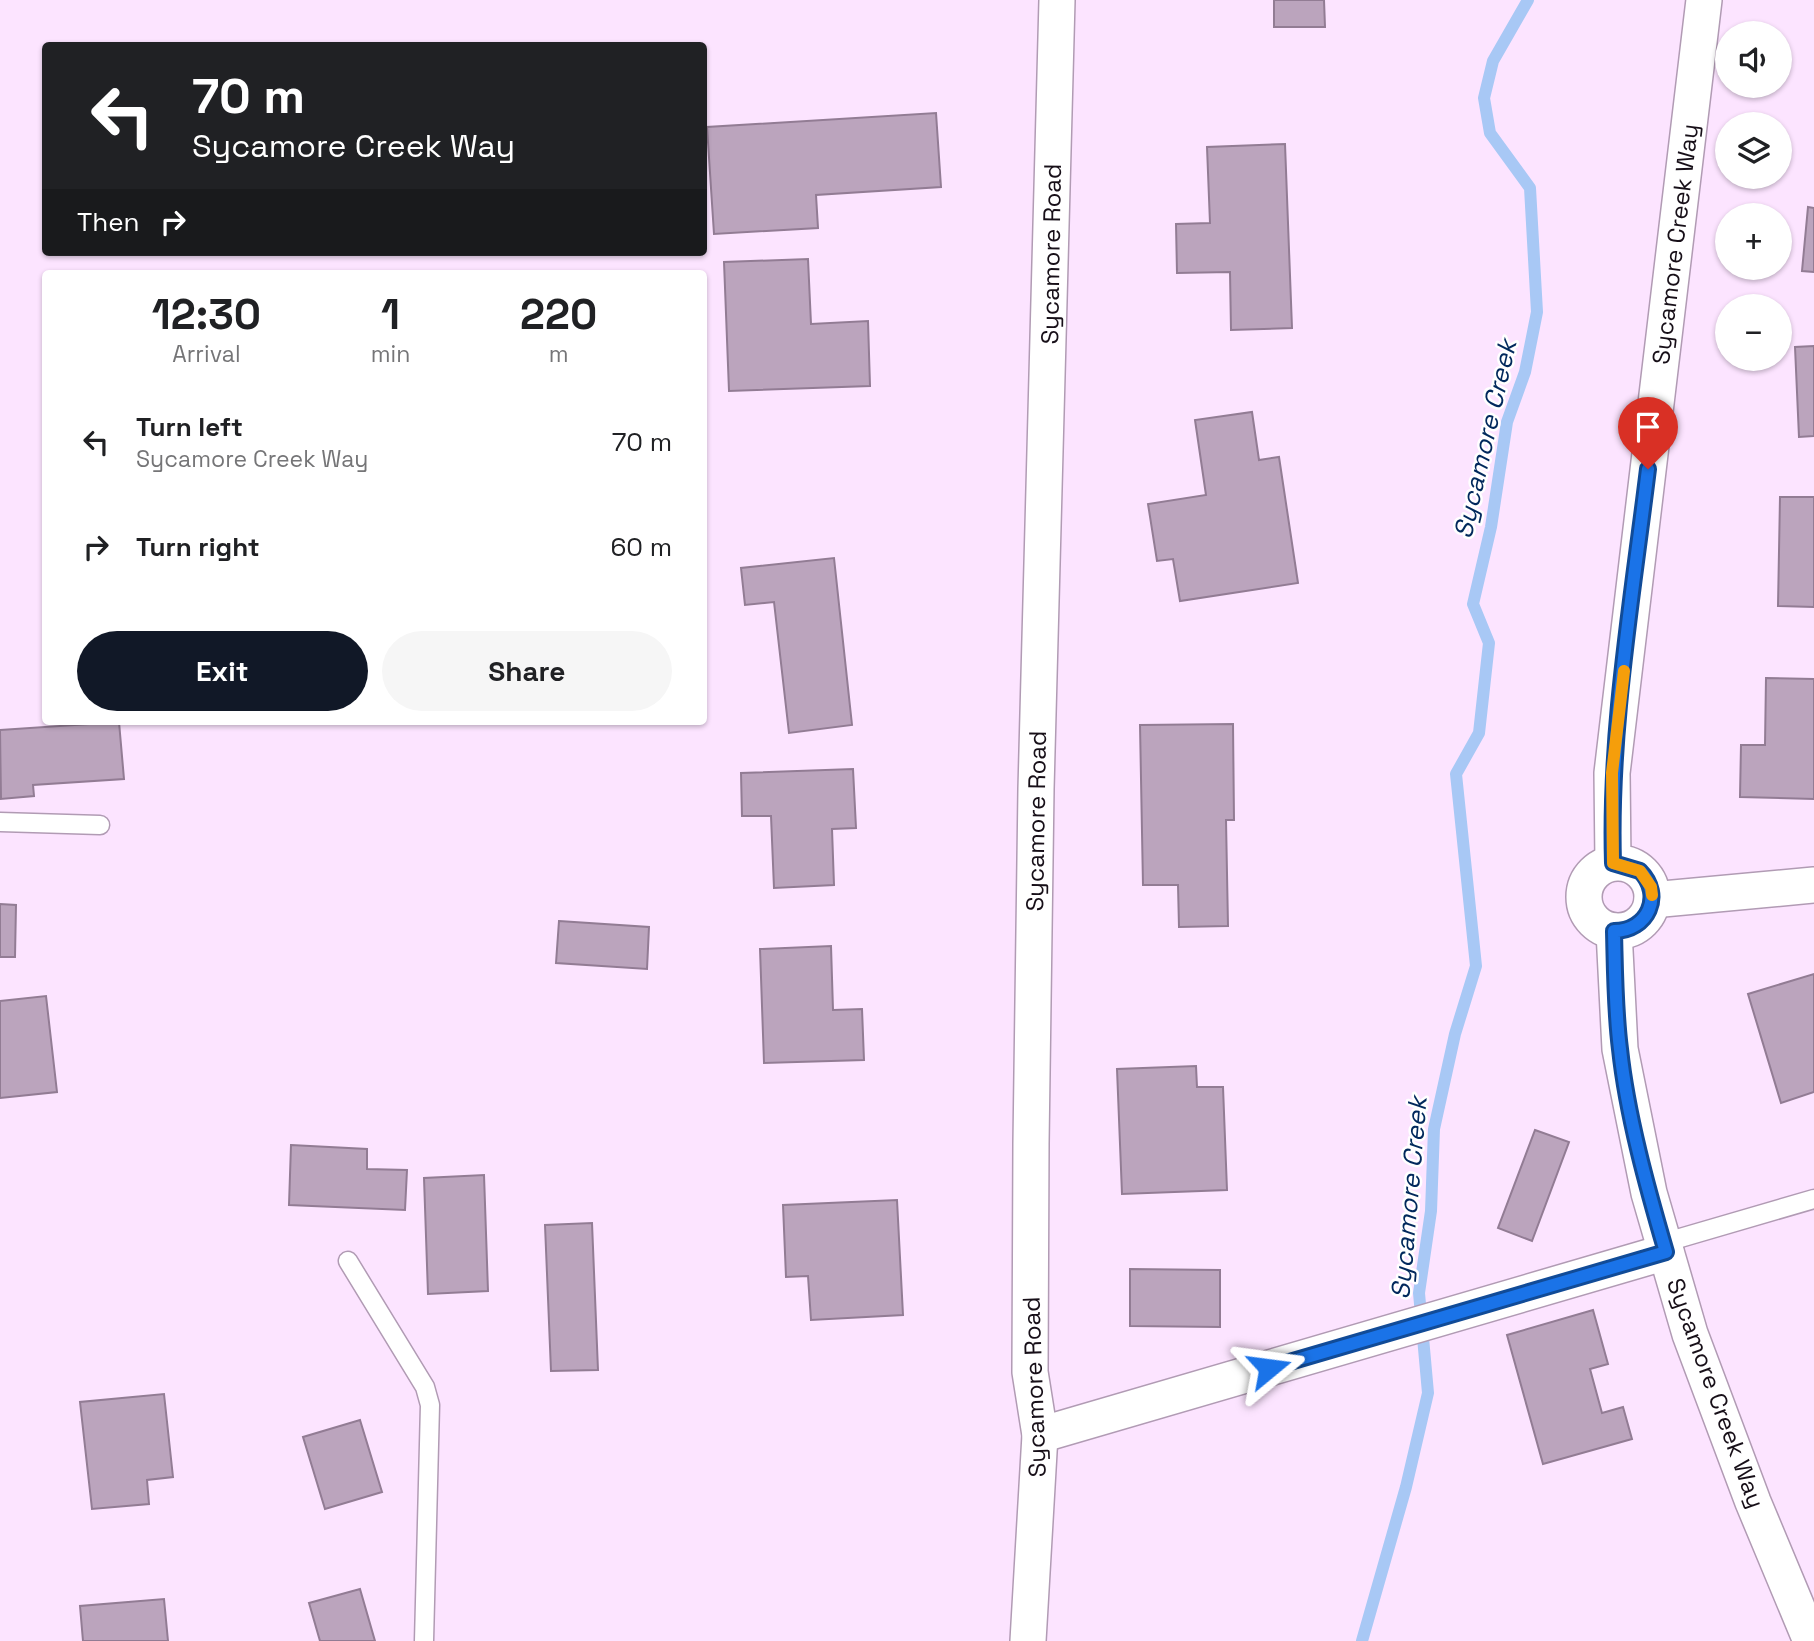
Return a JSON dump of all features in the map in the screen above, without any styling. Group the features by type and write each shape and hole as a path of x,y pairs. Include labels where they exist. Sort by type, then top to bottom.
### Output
{"street":[{"name":"Sycamore Road","path":"1028,1641 1040,1435 1030,1371 1031,1144 1036,789 1057,0"},
{"name":"Sycamore Creek Way","path":"1613,863 1612,773 1704,0"},
{"path":"1613,863 1640,871 1651,887 1652,900 1649,913 1642,922 1634,928 1614,931 1600,926 1590,917 1584,897 1591,878 1601,867 1613,863"},
{"path":"1652,900 1814,885"},
{"name":"Sycamore Creek Way","path":"1614,931 1620,1049 1649,1193 1710,1385 1811,1641"},
{"path":"1040,1435 1447,1315 1665,1247"}],"lane":[{"path":"0,822 100,825"},
{"path":"1665,1247 1814,1199"},
{"path":"348,1261 425,1387 430,1405 424,1641"}],"building":[{"path":"1274,0 1324,0 1325,27 1274,27"},
{"path":"936,113 941,187 816,195 818,228 714,234 707,127"},
{"path":"1285,144 1292,328 1231,330 1230,272 1177,273 1176,224 1210,223 1207,147"},
{"path":"1808,207 1814,208 1814,272 1802,271"},
{"path":"808,259 811,324 868,321 870,386 729,391 724,262"},
{"path":"1814,346 1814,436 1799,437 1795,347"},
{"path":"1252,412 1259,460 1279,457 1298,583 1180,601 1173,559 1157,561 1148,504 1206,495 1195,420"},
{"path":"1780,497 1814,497 1814,607 1778,606"},
{"path":"834,558 852,725 789,733 774,602 745,605 741,568"},
{"path":"1766,678 1814,679 1814,799 1740,797 1741,745 1765,745"},
{"path":"1233,724 1234,820 1226,820 1228,926 1179,927 1178,885 1143,885 1140,725"},
{"path":"119,725 124,779 33,785 34,796 1,799 0,730"},
{"path":"853,769 856,828 832,829 834,885 774,888 771,816 742,816 741,773"},
{"path":"0,904 16,905 15,957 0,957"},
{"path":"559,921 649,927 647,969 556,963"},
{"path":"831,946 833,1010 862,1009 864,1060 764,1063 760,949"},
{"path":"1814,974 1814,1092 1781,1103 1748,994"},
{"path":"46,996 57,1092 0,1098 0,1001"},
{"path":"1196,1066 1197,1087 1223,1087 1227,1190 1122,1194 1117,1069"},
{"path":"1535,1130 1569,1142 1532,1241 1498,1228"},
{"path":"291,1145 367,1149 367,1169 407,1170 405,1210 289,1205"},
{"path":"484,1175 488,1291 428,1294 424,1178"},
{"path":"897,1200 903,1315 811,1320 808,1276 786,1277 783,1205"},
{"path":"592,1223 598,1370 551,1371 545,1225"},
{"path":"1130,1269 1220,1270 1220,1327 1130,1326"},
{"path":"1593,1310 1608,1364 1590,1369 1602,1413 1623,1407 1632,1439 1543,1464 1507,1335"},
{"path":"164,1394 173,1477 147,1480 149,1504 92,1509 80,1402"},
{"path":"360,1420 382,1492 325,1509 303,1437"},
{"path":"360,1589 375,1641 320,1641 309,1603"},
{"path":"164,1599 168,1641 83,1641 80,1606"}],"waterway":[{"name":"Sycamore Creek","path":"1362,1641 1406,1487 1428,1393 1419,1293 1431,1211 1434,1129 1455,1034 1476,966 1456,774 1479,733 1489,643 1473,604 1491,527 1507,422 1525,372 1537,312 1530,188 1490,133 1484,98 1493,61 1528,0"}],"slow traffic":[{"path":"1624,671 1612,773 1613,863 1632,866 1640,871 1646,876 1652,895"}],"route":[{"path":"1269,1368 1666,1252 1649,1193 1620,1049 1614,931 1634,928 1642,922 1649,913 1652,900 1651,887 1646,876 1632,866 1613,863 1612,829 1612,773 1648,469"}]}
